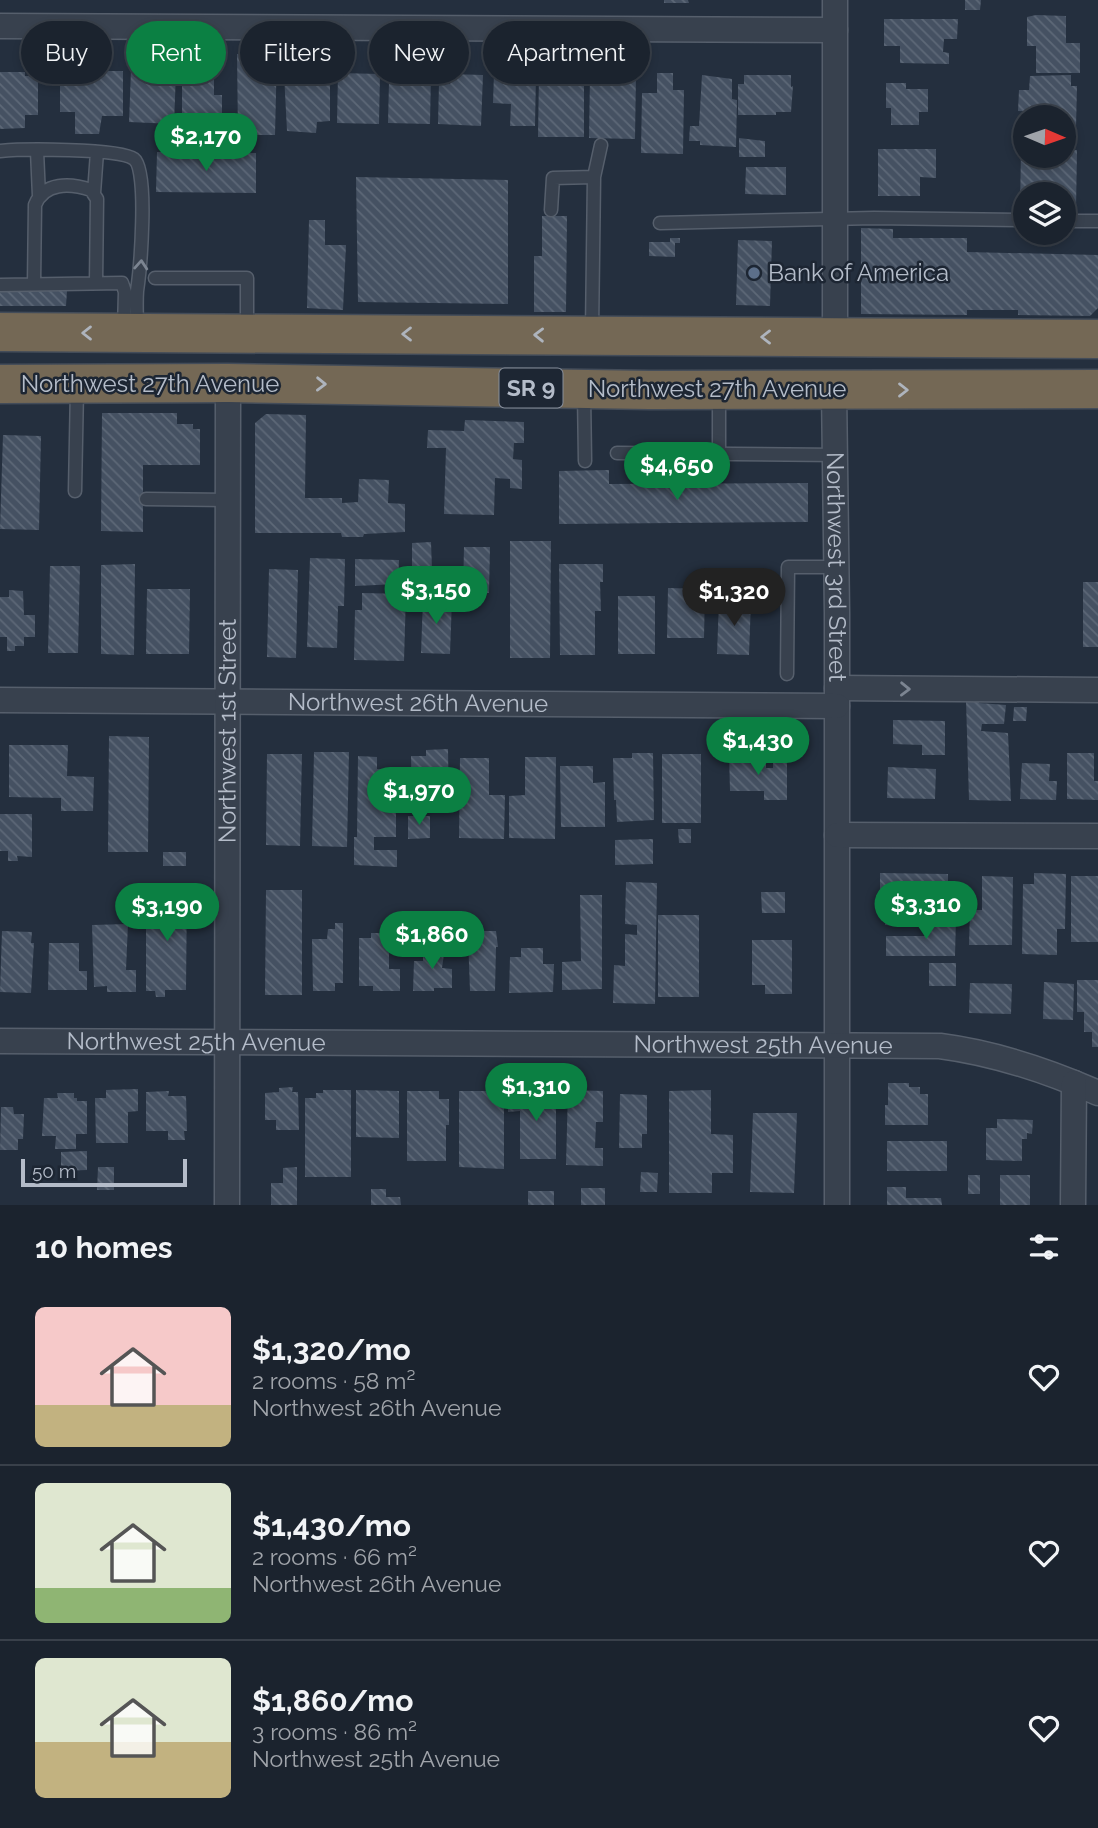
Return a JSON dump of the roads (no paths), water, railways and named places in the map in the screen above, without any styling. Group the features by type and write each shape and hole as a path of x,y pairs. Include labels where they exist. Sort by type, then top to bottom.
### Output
{"highway":[{"name":"Northwest 27th Avenue","path":"0,332 195,333 262,329 592,336 1098,340"},
{"path":"195,333 228,383 262,329"},
{"path":"634,389 643,376 658,372 805,366 816,360 835,337"},
{"path":"834,390 842,375 867,362 968,358 1017,339"},
{"name":"Northwest 27th Avenue","path":"0,384 228,383 719,390 1098,389"}],"street":[{"path":"835,0 835,337"},
{"path":"0,26 835,30"},
{"name":"Northwest 1st Street","path":"227,1205 228,383"},
{"name":"Northwest 3rd Street","path":"834,390 837,566 837,1205"},
{"name":"Northwest 26th Avenue","path":"0,700 837,697 1098,690"},
{"path":"837,835 1098,836"},
{"name":"Northwest 25th Avenue","path":"0,1041 940,1046 964,1049 1098,1093"},
{"path":"1073,1205 1074,1083"}],"lane":[{"path":"592,336 594,177 601,145"},
{"path":"37,150 39,196"},
{"path":"0,152 97,152 133,158 141,171 141,261 131,333"},
{"path":"96,283 98,207 94,193 97,152"},
{"path":"551,210 553,178 594,177"},
{"path":"34,284 35,205 39,196 45,189 63,186 82,187 94,193"},
{"path":"660,223 835,219 1013,220"},
{"path":"1076,221 1098,221"},
{"path":"155,278 247,278 262,329"},
{"path":"0,285 118,282 124,286 131,333"},
{"path":"75,492 77,384"},
{"path":"584,389 585,461"},
{"path":"719,390 719,454"},
{"path":"617,453 836,455"},
{"path":"146,499 228,500"},
{"path":"787,674 788,568 837,566"}],"place":[{"name":"Bank of America","path":"754,273"}]}
